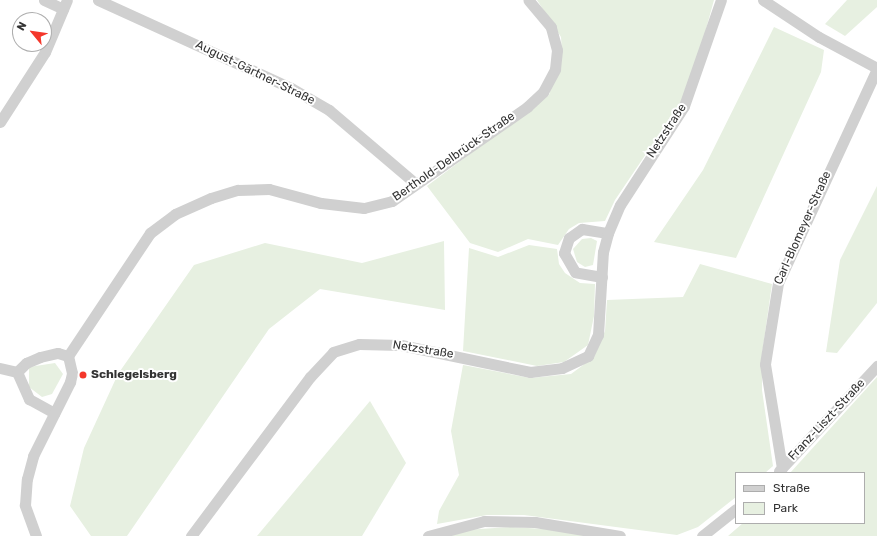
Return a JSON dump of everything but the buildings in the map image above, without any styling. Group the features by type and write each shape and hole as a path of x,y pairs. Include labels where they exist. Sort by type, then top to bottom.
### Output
{"street":[{"path":"0,122 45,52 65,5 44,0"},
{"name":"August-Gärtner-Straße","path":"98,0 317,103 366,139 416,184"},
{"name":"Berthold-Delbrück-Straße","path":"68,356 146,239 176,214 211,198 238,190 269,189 322,203 364,208 392,201 509,120 543,92 555,69 557,50 551,27 528,0"},
{"name":"Netzstraße","path":"191,536 310,377 333,352 359,344 401,345 530,372 562,368 578,362 594,348 598,335 602,277 608,233 620,205 684,106 721,0"},
{"path":"763,0 774,4 877,68"},
{"name":"Carl-Blomeyer-Straße","path":"780,470 765,364 778,283 877,68"},
{"path":"602,277 575,272 564,253 569,238 582,229 608,233"},
{"path":"17,372 26,362 40,357 58,353 68,356 71,378 33,456 27,479 25,505 36,536"},
{"name":"Franz-Liszt-Straße","path":"780,470 877,366"},
{"path":"0,368 17,372"},
{"path":"17,372 29,399 54,413"},
{"path":"702,536 735,510"},
{"path":"428,536 484,521 534,522 620,536"}],"green space":[{"path":"537,0 714,0 698,58 681,102 615,200 605,221 579,223 569,229 558,245 528,239 498,252 470,243 427,186 549,95 562,52 561,37"},
{"path":"847,0 877,0 877,7 845,36 825,24"},
{"path":"774,27 824,50 821,72 736,258 654,242 703,170"},
{"path":"877,186 877,303 837,353 826,352 840,260"},
{"path":"591,238 597,241 593,265 585,267 577,262 573,249 582,239"},
{"path":"444,241 445,310 320,289 269,329 127,536 91,536 70,506 84,448 118,374 194,265 265,243 362,263"},
{"path":"529,245 557,249 559,264 565,273 580,283 595,284 594,316 588,345 564,362 537,366 463,351 469,248 498,257"},
{"path":"700,264 772,284 762,354 762,390 773,466 766,472 735,472 735,498 698,527 677,535 524,515 487,515 437,524 439,511 459,475 451,431 463,365 530,378 571,374 594,357 605,331 607,300 683,297"},
{"path":"55,363 63,374 52,394 42,397 29,387 29,367"},
{"path":"877,377 877,536 728,536 742,524 865,524 865,472 791,472"},
{"path":"370,401 406,463 362,536 257,536"},
{"path":"510,527 545,529 592,536 446,536 465,530"}],"place":[{"name":"Schlegelsberg","path":"83,375"}]}
